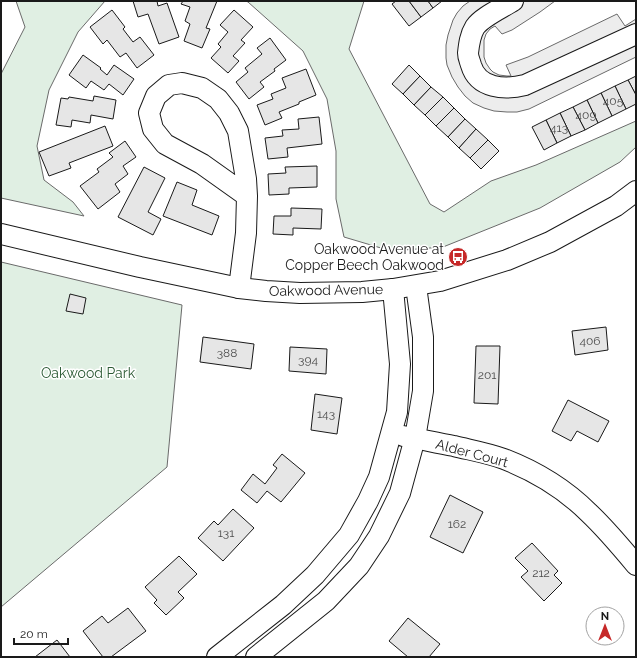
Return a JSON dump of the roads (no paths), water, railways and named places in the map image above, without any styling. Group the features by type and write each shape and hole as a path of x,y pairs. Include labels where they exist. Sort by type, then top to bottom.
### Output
{"street":[{"path":"513,1 483,19 471,34 468,58 472,71 480,80 492,86 515,88 525,85 636,34"},
{"path":"239,288 246,233 247,196 246,179 238,131 229,113 218,99 202,88 182,83 169,85 156,96 149,113 153,129 165,144 202,164 247,196"},
{"name":"Oakwood Avenue","path":"1,234 140,267 239,288 300,293 362,292 416,286 440,281 507,260 550,242 616,206 636,191"},
{"path":"256,657 326,601 358,566 379,536 400,493 415,438 423,391 424,337 416,286"},
{"path":"217,657 283,605 315,575 349,535 368,501 379,477 397,412 400,364 393,289"},
{"name":"Alder Court","path":"391,434 473,450 503,458 543,478 589,512 636,565"},
{"path":"296,593 313,612"}],"place":[{"name":"Oakwood Avenue at Copper Beech Oakwood","path":"458,257"}],"park label":[{"name":"Oakwood Park","path":"88,373"}]}
